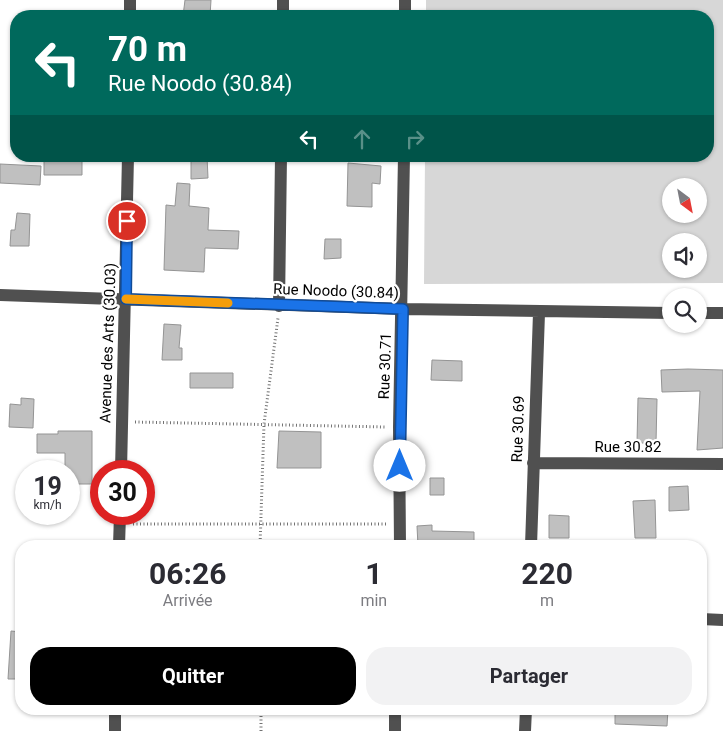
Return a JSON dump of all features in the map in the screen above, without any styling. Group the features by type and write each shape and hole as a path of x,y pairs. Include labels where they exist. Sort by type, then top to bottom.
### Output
{"street":[{"name":"Avenue des Arts (30.03)","path":"121,460 128,162"},
{"path":"279,306 281,162"},
{"name":"Rue 30.71","path":"400,540 399,427 403,309 404,162"},
{"name":"Rue Noodo (30.84)","path":"0,295 279,306 539,313 662,313"},
{"path":"707,312 723,312"},
{"name":"Rue 30.69","path":"531,540 539,313"},
{"name":"Rue 30.82","path":"533,463 723,464"},
{"path":"119,540 120,525"},
{"path":"707,619 723,620"},
{"path":"115,715 115,731"},
{"path":"394,731 395,715"},
{"path":"525,731 526,715"}],"path":[{"path":"260,540 264,424 279,306"},
{"path":"122,422 399,427"},
{"path":"155,520 261,524 400,524"},
{"path":"260,715 261,731"}],"shaded area":[{"path":"426,0 723,0 723,283 424,284 425,162 714,162 714,10 426,10"}],"building":[{"path":"185,0 211,0 210,10 184,10"},
{"path":"44,162 82,162 82,175 44,175"},
{"path":"191,162 207,162 208,178 191,179"},
{"path":"348,163 381,166 380,184 372,183 372,207 347,206"},
{"path":"0,164 41,166 40,185 0,183"},
{"path":"177,183 190,184 189,206 209,208 208,230 239,231 238,249 205,248 204,272 164,270 166,205 175,206"},
{"path":"17,213 30,214 29,246 10,246 11,230 15,230"},
{"path":"325,239 341,239 341,258 324,259"},
{"path":"164,324 181,325 179,348 182,348 182,360 162,360"},
{"path":"432,360 462,361 462,381 431,380"},
{"path":"661,370 723,370 723,448 697,450 700,391 662,392"},
{"path":"190,373 233,373 233,388 190,388"},
{"path":"21,398 34,399 33,428 9,427 10,404 21,405"},
{"path":"638,398 657,399 656,443 637,443"},
{"path":"58,431 92,431 90,484 80,484 80,460 65,460 65,453 37,453 37,434 58,434"},
{"path":"279,431 321,432 321,468 277,468"},
{"path":"430,478 444,478 444,495 430,495"},
{"path":"688,486 689,510 669,511 669,487"},
{"path":"655,500 656,538 635,538 633,501"},
{"path":"549,515 569,516 569,538 549,538"},
{"path":"432,525 432,531 474,532 474,540 418,540 417,526"},
{"path":"11,631 15,631 15,679 8,679"},
{"path":"615,715 668,715 667,726 615,724"}],"slow traffic":[{"path":"126,299 228,303"}],"route":[{"path":"127,221 126,299 403,309 399,427 400,466"}]}
